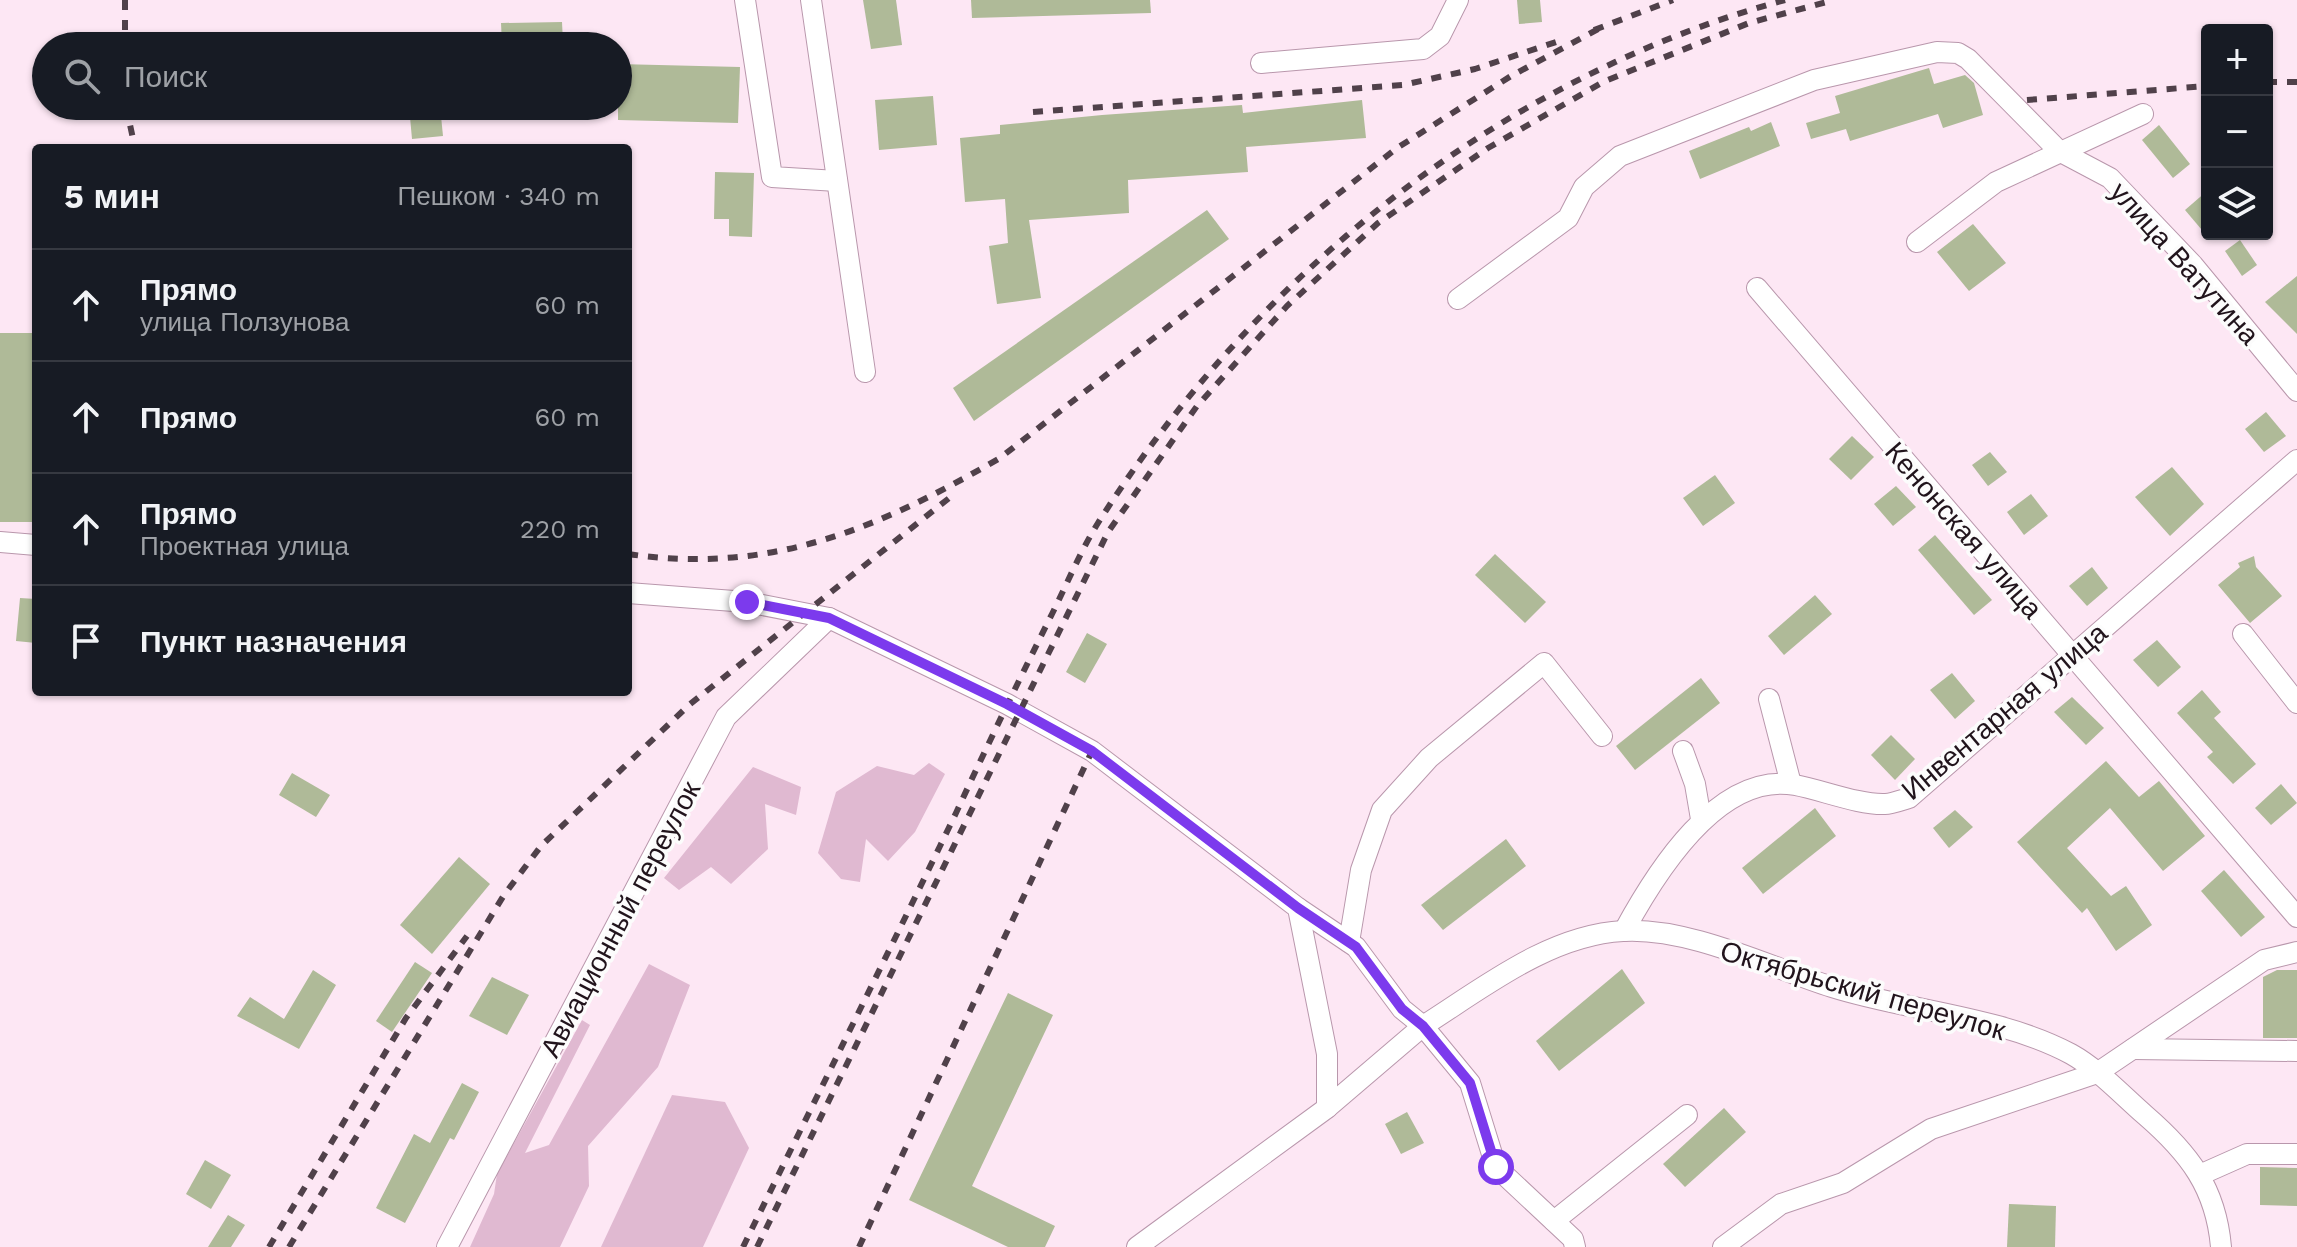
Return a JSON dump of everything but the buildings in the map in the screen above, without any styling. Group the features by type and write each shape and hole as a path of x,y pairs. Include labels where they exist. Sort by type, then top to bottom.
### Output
{"street":[{"path":"745,0 772,177 837,181"},
{"path":"811,0 865,372"},
{"path":"1261,63 1423,49 1440,36 1458,0"},
{"name":"улица Ватутина","path":"1458,299 1568,218 1584,187 1620,156 1814,80 1894,60 1937,52 1958,53 1968,59 2059,151 2110,178 2193,265 2297,391"},
{"path":"1917,242 1996,182 2059,151 2094,140 2143,114"},
{"name":"Кенонская улица","path":"1757,288 2297,917"},
{"name":"Инвентарная улица","path":"1624,931 1641,900 1701,819 1744,794 1770,784 1791,784 1885,804 1909,798 2297,460"},
{"path":"0,542 32,545"},
{"path":"632,593 747,602 829,618 1007,704 1092,751 1298,908 1349,942 1402,1009 1423,1026 1470,1083 1496,1167 1573,1239 1575,1247"},
{"name":"Авиационный переулок","path":"447,1247 726,717 829,618"},
{"path":"2243,634 2297,703"},
{"path":"1349,942 1361,870 1382,810 1429,758 1544,663 1602,736"},
{"path":"1769,699 1791,784"},
{"path":"1683,751 1695,784 1701,819"},
{"path":"1298,908 1327,1054 1327,1108"},
{"name":"Октябрьский переулок","path":"1137,1247 1327,1108 1423,1026 1534,957 1589,936 1624,931 1682,938 1836,988 1992,1025 2070,1054 2162,1129 2202,1174 2219,1225 2221,1247"},
{"path":"1723,1247 1781,1204 1843,1183 1931,1129 2097,1073 2264,960 2297,952"},
{"path":"2133,1049 2297,1051"},
{"path":"1554,1221 1687,1115"},
{"path":"2202,1174 2247,1154 2297,1154"}],"shaded area":[{"path":"929,763 945,774 915,832 888,861 866,839 860,882 841,879 818,853 836,792 877,766 914,775"},
{"path":"753,767 801,787 796,815 765,804 768,849 731,884 711,867 679,890 664,878"},
{"path":"649,964 690,985 658,1067 588,1146 589,1186 560,1247 470,1247 494,1194 497,1174 582,1020 590,1025 525,1153 549,1145"},
{"path":"672,1095 725,1102 749,1148 703,1247 601,1247"}],"railway":[{"path":"125,0 125,32"},
{"path":"1594,30 1673,0"},
{"path":"743,1247 1085,545 1161,433 1231,348 1309,269 1393,198 1484,134 1579,79 1680,34 1785,0"},
{"path":"757,1247 1108,532 1197,406 1287,306 1378,223 1488,148 1603,82 1749,23 1834,0"},
{"path":"632,554 680,559 730,558 777,551 867,525 955,483 1000,458 1397,148 1511,76 1602,27"},
{"path":"1033,112 1403,85 1475,69 1556,42"},
{"path":"2273,82 2297,82"},
{"path":"2027,100 2201,86"},
{"path":"129,120 134,144"},
{"path":"289,1247 504,895 541,846 689,705 953,495"},
{"path":"859,1247 1092,751"},
{"path":"269,1247 406,1018 467,936"}],"route":[{"path":"747,602 829,618 1007,704 1092,751 1298,908 1356,947 1402,1009 1423,1026 1470,1083 1496,1167"}]}
